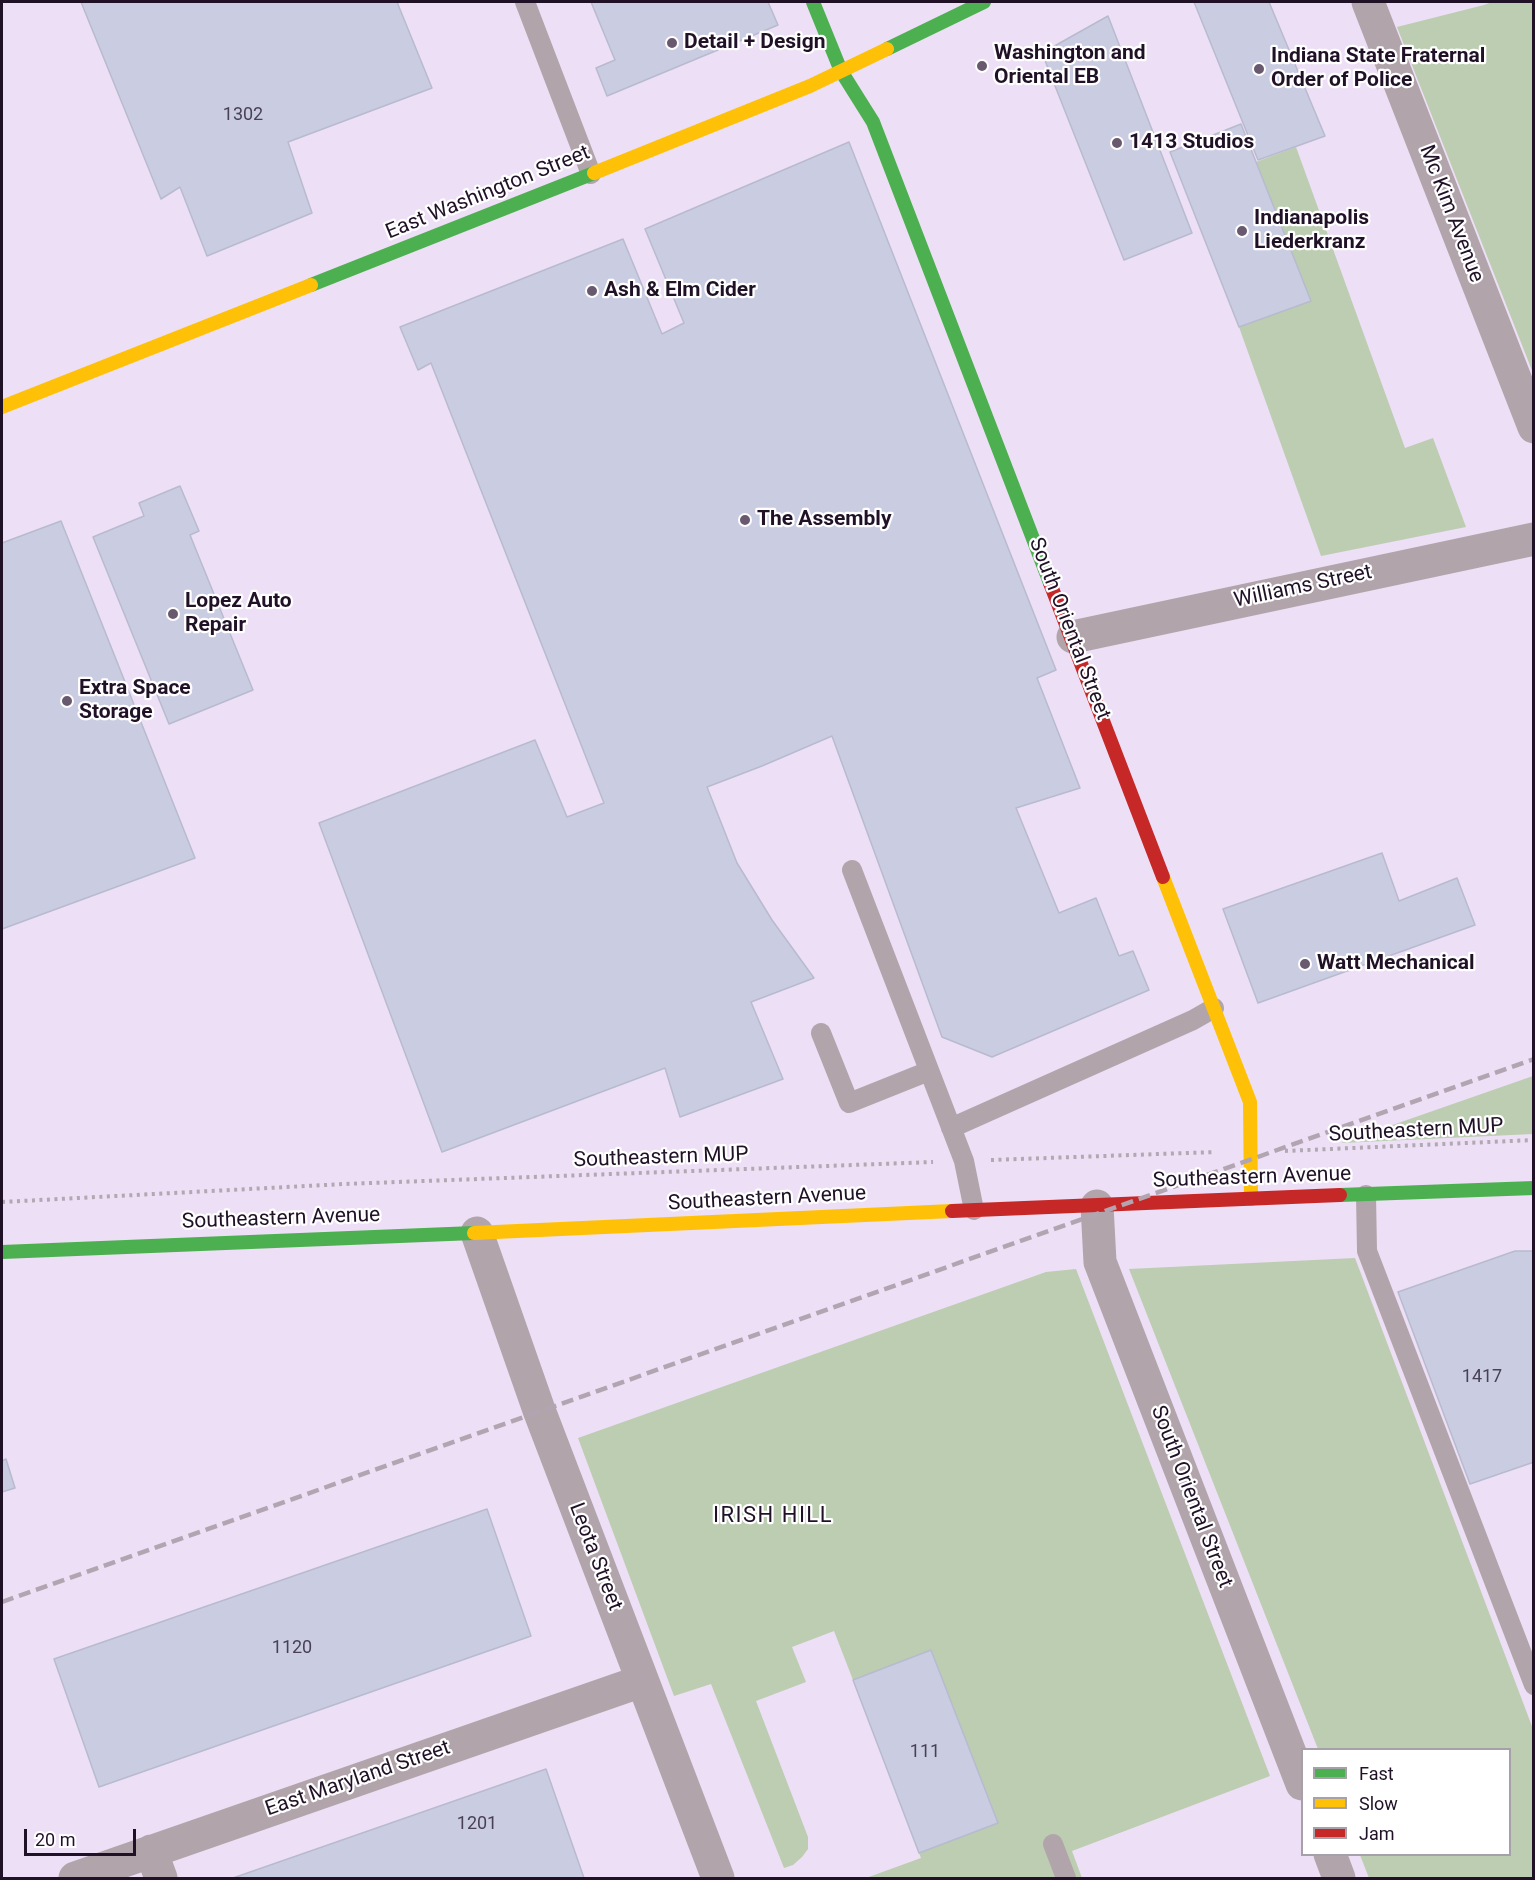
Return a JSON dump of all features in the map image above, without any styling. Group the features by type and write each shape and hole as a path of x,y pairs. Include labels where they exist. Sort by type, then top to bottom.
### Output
{"main road":[{"name":"South Oriental Street","path":"813,2 841,71 873,122 1250,1102 1251,1199"},
{"name":"East Washington Street","path":"2,407 810,86 984,2"},
{"name":"Southeastern Avenue","path":"2,1251 1533,1188"}],"street":[{"name":"Mc Kim Avenue","path":"1368,2 1533,427"},
{"name":"Williams Street","path":"1072,637 1533,539"},
{"name":"South Oriental Street","path":"1097,1206 1100,1262 1301,1781"},
{"name":"Leota Street","path":"477,1233 539,1410 718,1878"},
{"name":"East Maryland Street","path":"75,1878 156,1865 642,1681"},
{"path":"1331,1856 1339,1878"}],"lane":[{"path":"525,2 591,174"},
{"path":"852,870 964,1161 974,1210"},
{"path":"951,1128 1193,1020 1214,1008"},
{"path":"821,1033 849,1103 929,1071"},
{"path":"1366,1195 1367,1251 1533,1685"},
{"path":"1053,1844 1066,1878"}],"path":[{"name":"Southeastern MUP","path":"1300,1151 1533,1140"},
{"name":"Southeastern MUP","path":"2,1202 344,1184 1251,1151"}],"green space":[{"path":"1492,2 1533,2 1533,373 1397,27"},
{"path":"1296,147 1405,448 1433,438 1466,527 1321,556 1239,327 1311,301 1256,162"},
{"path":"1533,1076 1533,1134 1341,1143"},
{"path":"1355,1258 1533,1729 1533,1878 1369,1878 1360,1856 1511,1856 1511,1748 1318,1748 1129,1269"},
{"path":"1076,1269 1270,1776 1072,1851 1082,1878 866,1878 921,1858 919,1853 998,1823 931,1650 853,1680 834,1631 792,1647 806,1682 756,1701 808,1837 808,1849 802,1857 793,1865 784,1868 711,1684 674,1696 578,1438 1046,1272"}],"building":[{"path":"81,2 397,2 432,88 288,142 312,213 207,256 180,187 161,199"},
{"name":"Detail + Design","path":"591,2 768,2 778,25 607,96 596,68 615,60"},
{"name":"Indiana State Fraternal Order of Police","path":"1194,2 1269,2 1325,136 1258,160"},
{"name":"1413 Studios","path":"1108,16 1192,233 1124,260 1042,53"},
{"name":"Indianapolis Liederkranz","path":"1241,124 1311,301 1239,327 1170,152"},
{"name":"The Assembly","path":"849,142 1056,670 1037,678 1080,788 1016,808 1059,913 1096,898 1119,956 1133,951 1149,990 992,1057 942,1037 832,736 707,787 737,863 772,920 814,978 751,1002 783,1079 680,1117 665,1068 442,1152 319,823 535,740 567,817 604,803 431,363 418,370 400,327 623,239 662,334 684,323 645,229"},
{"name":"Lopez Auto Repair","path":"180,486 199,531 190,535 253,690 169,724 93,537 144,516 139,503"},
{"name":"Extra Space Storage","path":"61,521 195,858 2,929 2,543"},
{"name":"Watt Mechanical","path":"1382,853 1399,901 1457,878 1475,925 1258,1003 1223,909"},
{"path":"1515,1251 1534,1251 1534,1462 1470,1484 1398,1292"},
{"path":"6,1459 15,1488 2,1492 2,1461"},
{"path":"487,1509 531,1636 99,1787 54,1659"},
{"path":"931,1650 998,1823 919,1853 853,1680"},
{"path":"546,1769 584,1878 233,1878"}],"railway":[{"path":"2,1602 1534,1059"}],"traffic: fast":[{"path":"813,2 841,71 873,122 1050,583"},
{"path":"887,49 984,2"},
{"path":"311,285 594,173"},
{"path":"1340,1195 1534,1188"},
{"path":"2,1252 474,1233"}],"traffic: slow":[{"path":"594,173 810,86 887,49"},
{"path":"2,407 311,285"},
{"path":"1163,877 1250,1102 1251,1199"},
{"path":"474,1233 952,1211"}],"traffic: jam":[{"path":"1050,583 1163,877"},
{"path":"952,1211 1340,1195"}],"place":[{"name":"Detail + Design","path":"672,43"},
{"name":"Washington and Oriental EB","path":"982,66"},
{"name":"Indiana State Fraternal Order of Police","path":"1259,69"},
{"name":"1413 Studios","path":"1117,143"},
{"name":"Indianapolis Liederkranz","path":"1242,231"},
{"name":"Ash & Elm Cider","path":"592,291"},
{"name":"The Assembly","path":"745,520"},
{"name":"Lopez Auto Repair","path":"173,614"},
{"name":"Extra Space Storage","path":"67,701"},
{"name":"Watt Mechanical","path":"1305,964"}],"district":[{"name":"IRISH HILL","path":"773,1516"}]}
